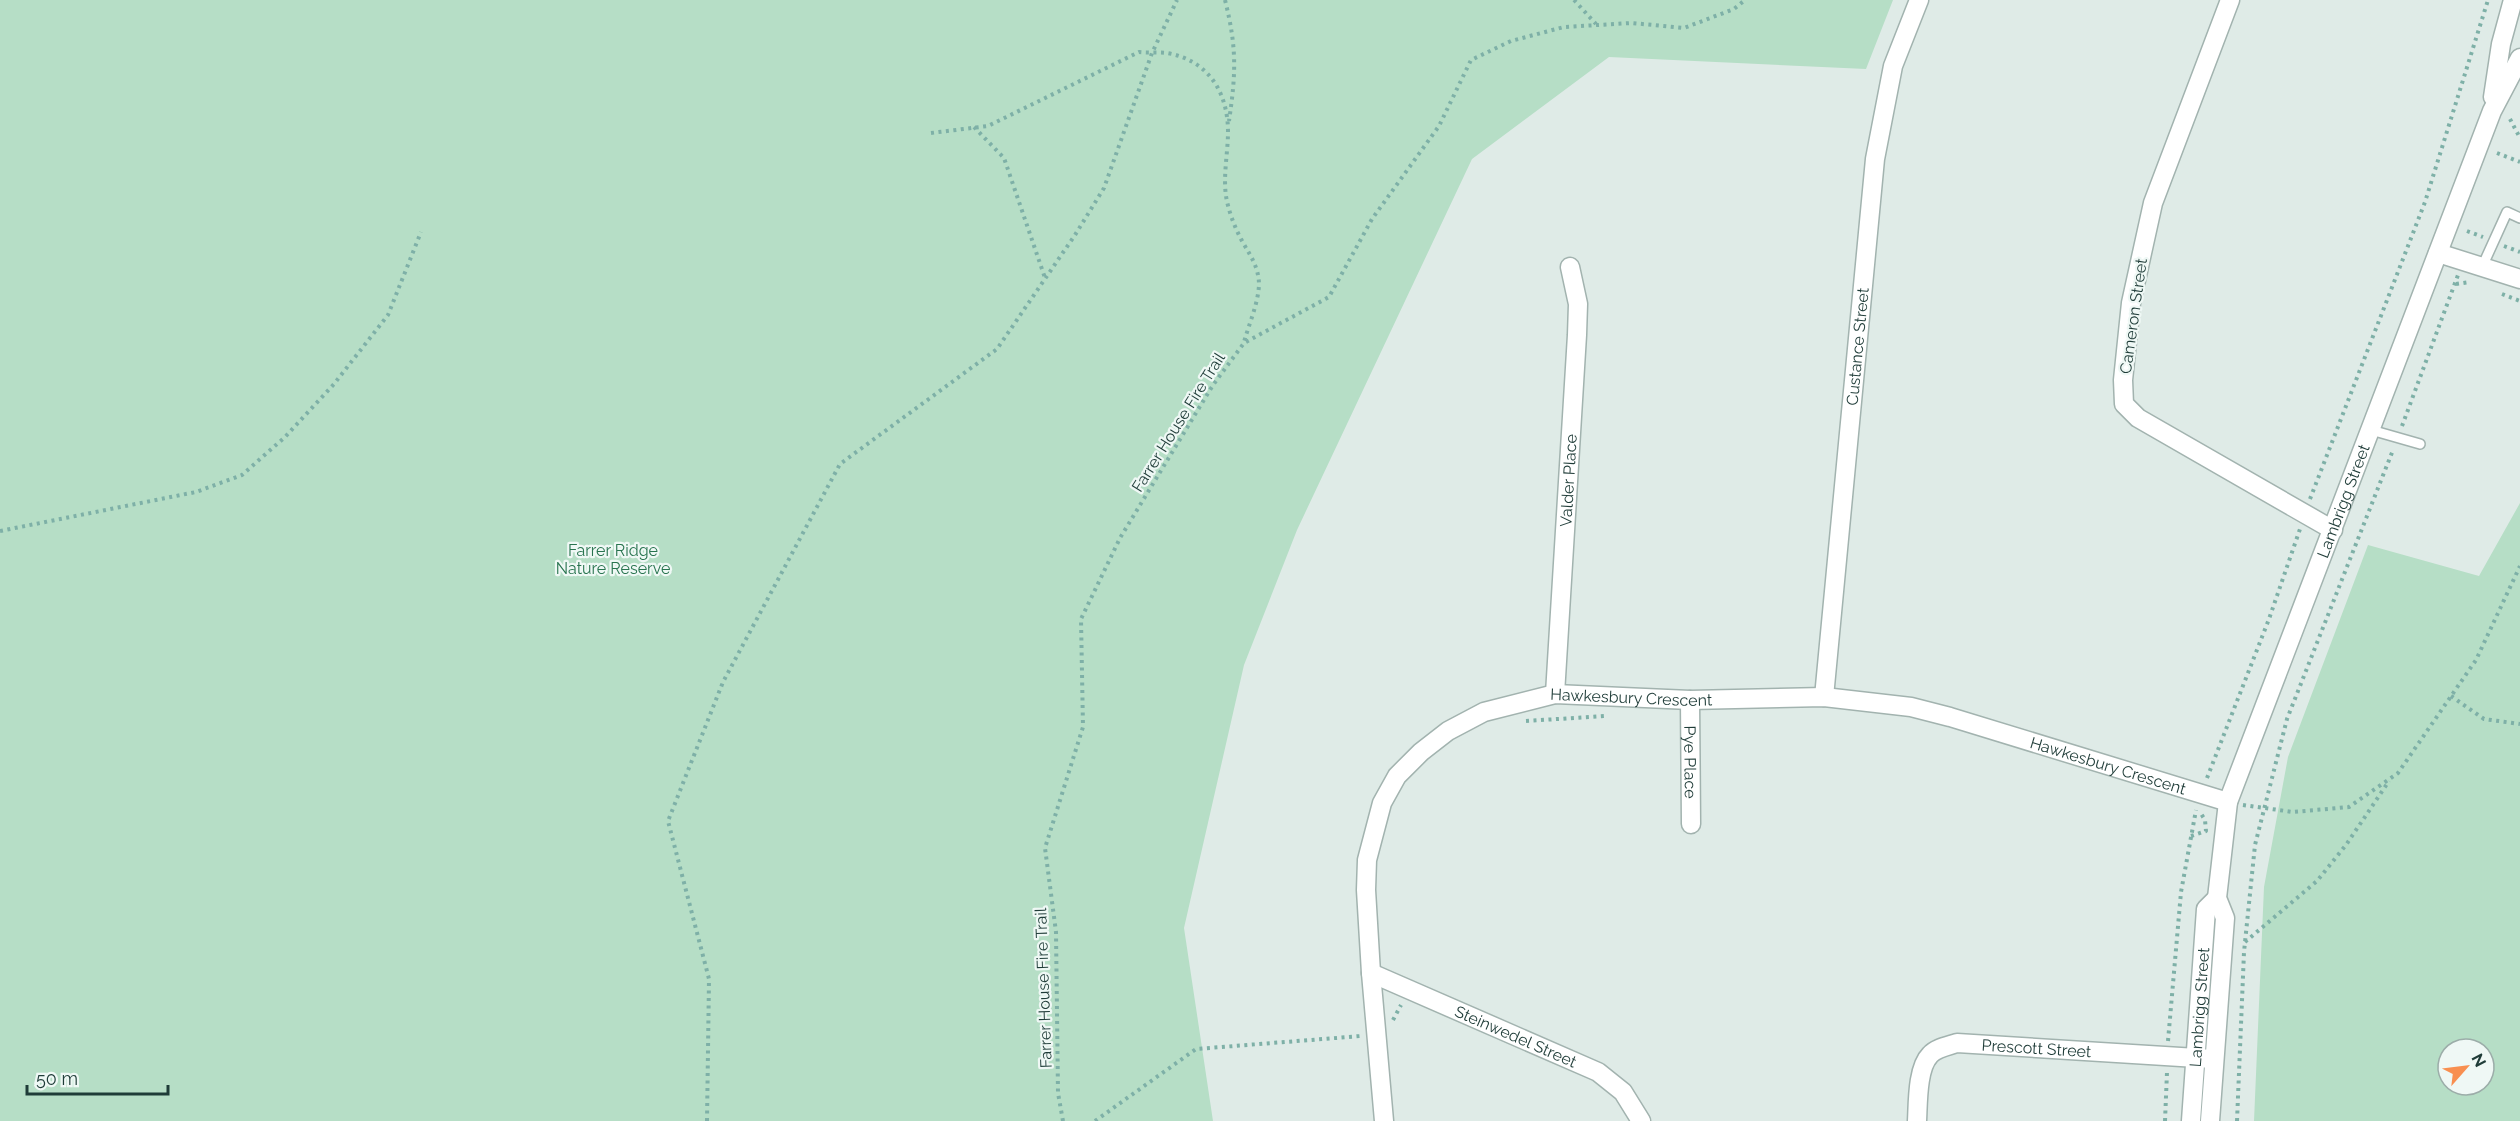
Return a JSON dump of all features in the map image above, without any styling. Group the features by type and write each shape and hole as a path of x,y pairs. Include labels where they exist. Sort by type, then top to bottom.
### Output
{"street":[{"name":"Custance Street","path":"1824,697 1875,159 1893,66 1919,0"},
{"name":"Cameron Street","path":"2230,0 2153,203 2132,303 2123,380 2124,404 2138,418 2333,530"},
{"name":"Lambrigg Street","path":"2492,111 2501,44 2513,0"},
{"name":"Lambrigg Street","path":"2210,1121 2225,918 2217,898 2228,802 2492,111 2520,58"},
{"path":"2438,253 2520,279"},
{"name":"Valder Place","path":"1555,694 1577,335 1578,304 1570,267"},
{"name":"Hawkesbury Crescent","path":"1384,1121 1371,973 1366,860 1382,803 1397,776 1421,752 1448,731 1484,712 1555,694 1690,700 1824,697 1882,703 1950,717 2228,802"},
{"name":"Pye Place","path":"1690,700 1691,824"},
{"name":"Lambrigg Street","path":"2191,1121 2206,909 2217,898"},
{"name":"Steinwedel Street","path":"1371,973 1598,1072 1623,1092 1641,1121"},
{"name":"Prescott Street","path":"1917,1121 1919,1084 1924,1064 1930,1054 1957,1044 2213,1059"}],"lane":[{"path":"2482,267 2507,212 2520,218"},
{"path":"2371,430 2420,444"}],"path":[{"path":"707,1121 709,979 668,821 723,682 840,464 997,349 1075,235 1104,188 1152,53 1177,0"},
{"path":"1225,0 1234,36 1235,75 1228,131"},
{"path":"1574,0 1596,25"},
{"name":"Farrer House Fire Trail","path":"1063,1121 1058,1093 1056,932 1045,848 1083,727 1081,619 1120,538 1213,385 1244,343 1329,297 1372,219 1439,126 1471,60 1511,41 1564,27 1632,23 1684,28 1734,9 1745,0"},
{"path":"931,133 988,126 1139,52 1166,53 1189,60 1212,78 1227,107 1226,196 1241,239 1257,269 1259,285 1244,343"},
{"path":"2506,130 2513,111"},
{"path":"2510,119 2520,138"},
{"path":"974,128 1004,158 1045,279"},
{"path":"2493,163 2501,142"},
{"path":"2497,153 2520,162"},
{"path":"2237,1121 2245,943 2255,845 2264,808 2287,719 2456,284 2468,225"},
{"path":"0,531 196,492 242,475 285,437 334,384 388,315 421,232"},
{"path":"2228,802 2293,812 2349,807 2398,773 2476,660 2520,566"},
{"path":"2451,696 2484,719 2520,724"},
{"path":"2245,943 2317,881 2346,845 2390,778"},
{"path":"1095,1121 1196,1049 1376,1035"}],"green space":[{"name":"Farrer Ridge Nature Reserve","path":"0,0 1893,0 1866,69 1609,57 1472,159 1297,530 1244,665 1184,928 1213,1121 0,1121"},
{"path":"2520,503 2520,1121 2254,1121 2264,887 2288,757 2368,545 2479,576"}]}
